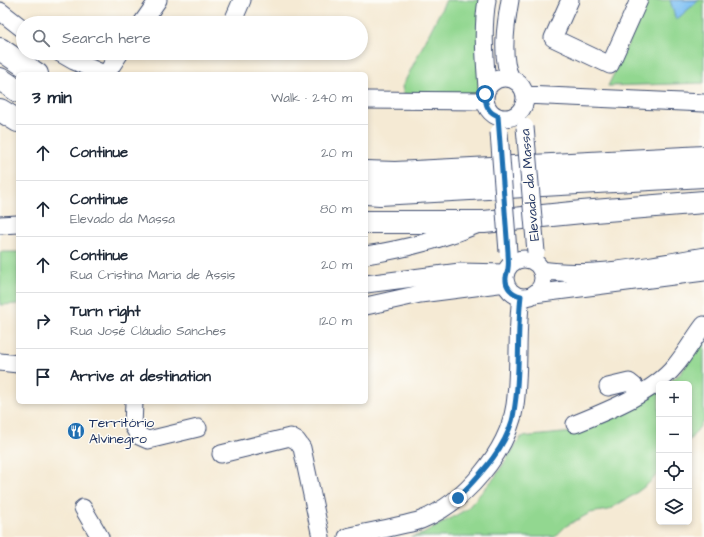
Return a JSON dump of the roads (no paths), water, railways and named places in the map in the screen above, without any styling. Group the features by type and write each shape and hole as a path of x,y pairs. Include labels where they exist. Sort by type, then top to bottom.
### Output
{"main road":[{"path":"0,49 16,60"},
{"path":"16,60 34,72"},
{"path":"0,79 16,90"},
{"path":"0,110 16,120"},
{"path":"368,172 396,173 704,157"},
{"path":"368,194 704,176"},
{"path":"368,222 484,222 704,202"},
{"path":"641,208 690,214 704,213"}],"street":[{"path":"147,16 158,0"},
{"path":"235,16 242,0"},
{"path":"487,0 485,9 486,94 490,111 498,124 503,118 513,116 521,110 524,101 523,88 511,78 506,63 505,50 507,15 510,0"},
{"path":"570,0 553,38 610,65 639,0"},
{"path":"0,11 16,24"},
{"path":"72,60 100,72"},
{"path":"106,72 115,60"},
{"path":"486,94 490,83 499,78 511,78"},
{"path":"368,100 486,94"},
{"path":"524,101 704,102"},
{"name":"Elevado da Massa","path":"524,101 525,127 538,262"},
{"name":"Elevado da Massa","path":"498,124 507,269"},
{"path":"368,255 454,235 484,222"},
{"path":"0,225 16,224"},
{"path":"368,306 420,294 507,269 516,262 522,260 538,262 556,272 582,272 633,267 704,256"},
{"path":"347,537 430,517 458,498 483,471 494,456 512,421 518,382 518,319 527,295 542,285 543,277 538,262"},
{"path":"368,284 460,272 507,269"},
{"path":"507,269 508,287 513,293 527,295 704,272"},
{"path":"575,424 616,407 662,378 675,366 704,325"},
{"path":"0,362 16,364"},
{"path":"608,387 629,382 640,393"},
{"path":"134,404 133,426 139,436 148,440 198,428"},
{"path":"221,454 290,437 297,441 302,448 321,537"},
{"path":"83,508 100,537"}],"water":[{"path":"670,0 699,0 676,20"}],"place":[{"name":"Território Alvinegro","path":"76,431"}]}
